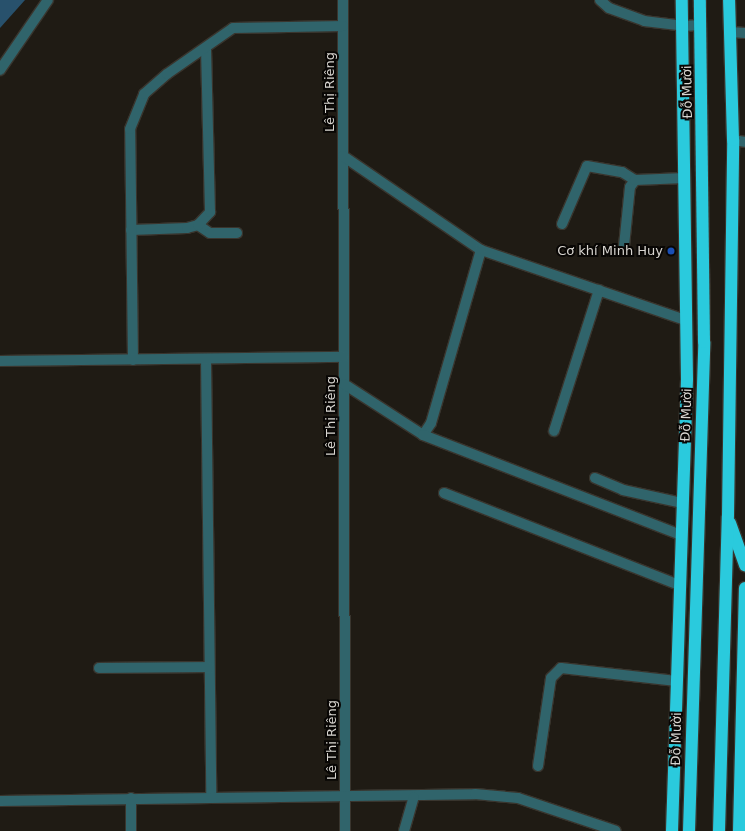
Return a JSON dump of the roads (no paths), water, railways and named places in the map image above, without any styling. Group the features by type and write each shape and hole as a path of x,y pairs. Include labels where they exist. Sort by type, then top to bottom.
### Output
{"highway":[{"name":"Đỗ Mười","path":"672,831 686,320 682,0"},
{"name":"Đỗ Mười","path":"689,831 704,342 700,0"},
{"path":"719,831 728,516 733,140 729,0"},
{"path":"728,516 745,565"},
{"path":"739,831 745,588"}],"street":[{"path":"0,70 48,0"},
{"name":"Lê Thị Riêng","path":"343,0 345,831"},
{"path":"600,0 609,8 644,22 682,26 701,25"},
{"path":"133,360 130,128 144,94 167,74 206,49 220,35 233,28 343,26"},
{"path":"730,32 745,33"},
{"path":"132,230 187,228 198,225 210,212 206,49"},
{"path":"733,140 745,142"},
{"path":"343,156 481,250 686,320"},
{"path":"562,224 587,166 622,172 635,180 685,178"},
{"path":"624,246 630,187 635,180"},
{"path":"198,225 210,233 237,233"},
{"path":"423,435 431,423 481,250"},
{"path":"554,430 599,290"},
{"path":"0,361 344,357"},
{"path":"206,359 211,798"},
{"path":"344,384 423,435 681,535"},
{"path":"595,478 623,490 682,503"},
{"path":"444,493 679,585"},
{"path":"99,668 209,667"},
{"path":"538,766 551,678 561,668 676,681"},
{"path":"0,801 131,798 345,796 414,797 475,794 518,798 616,831"},
{"path":"404,831 414,797"},
{"path":"131,798 131,831"}],"water":[{"path":"0,0 25,0 0,28"}],"place":[{"name":"Cơ khí Minh Huy","path":"671,251"}]}
